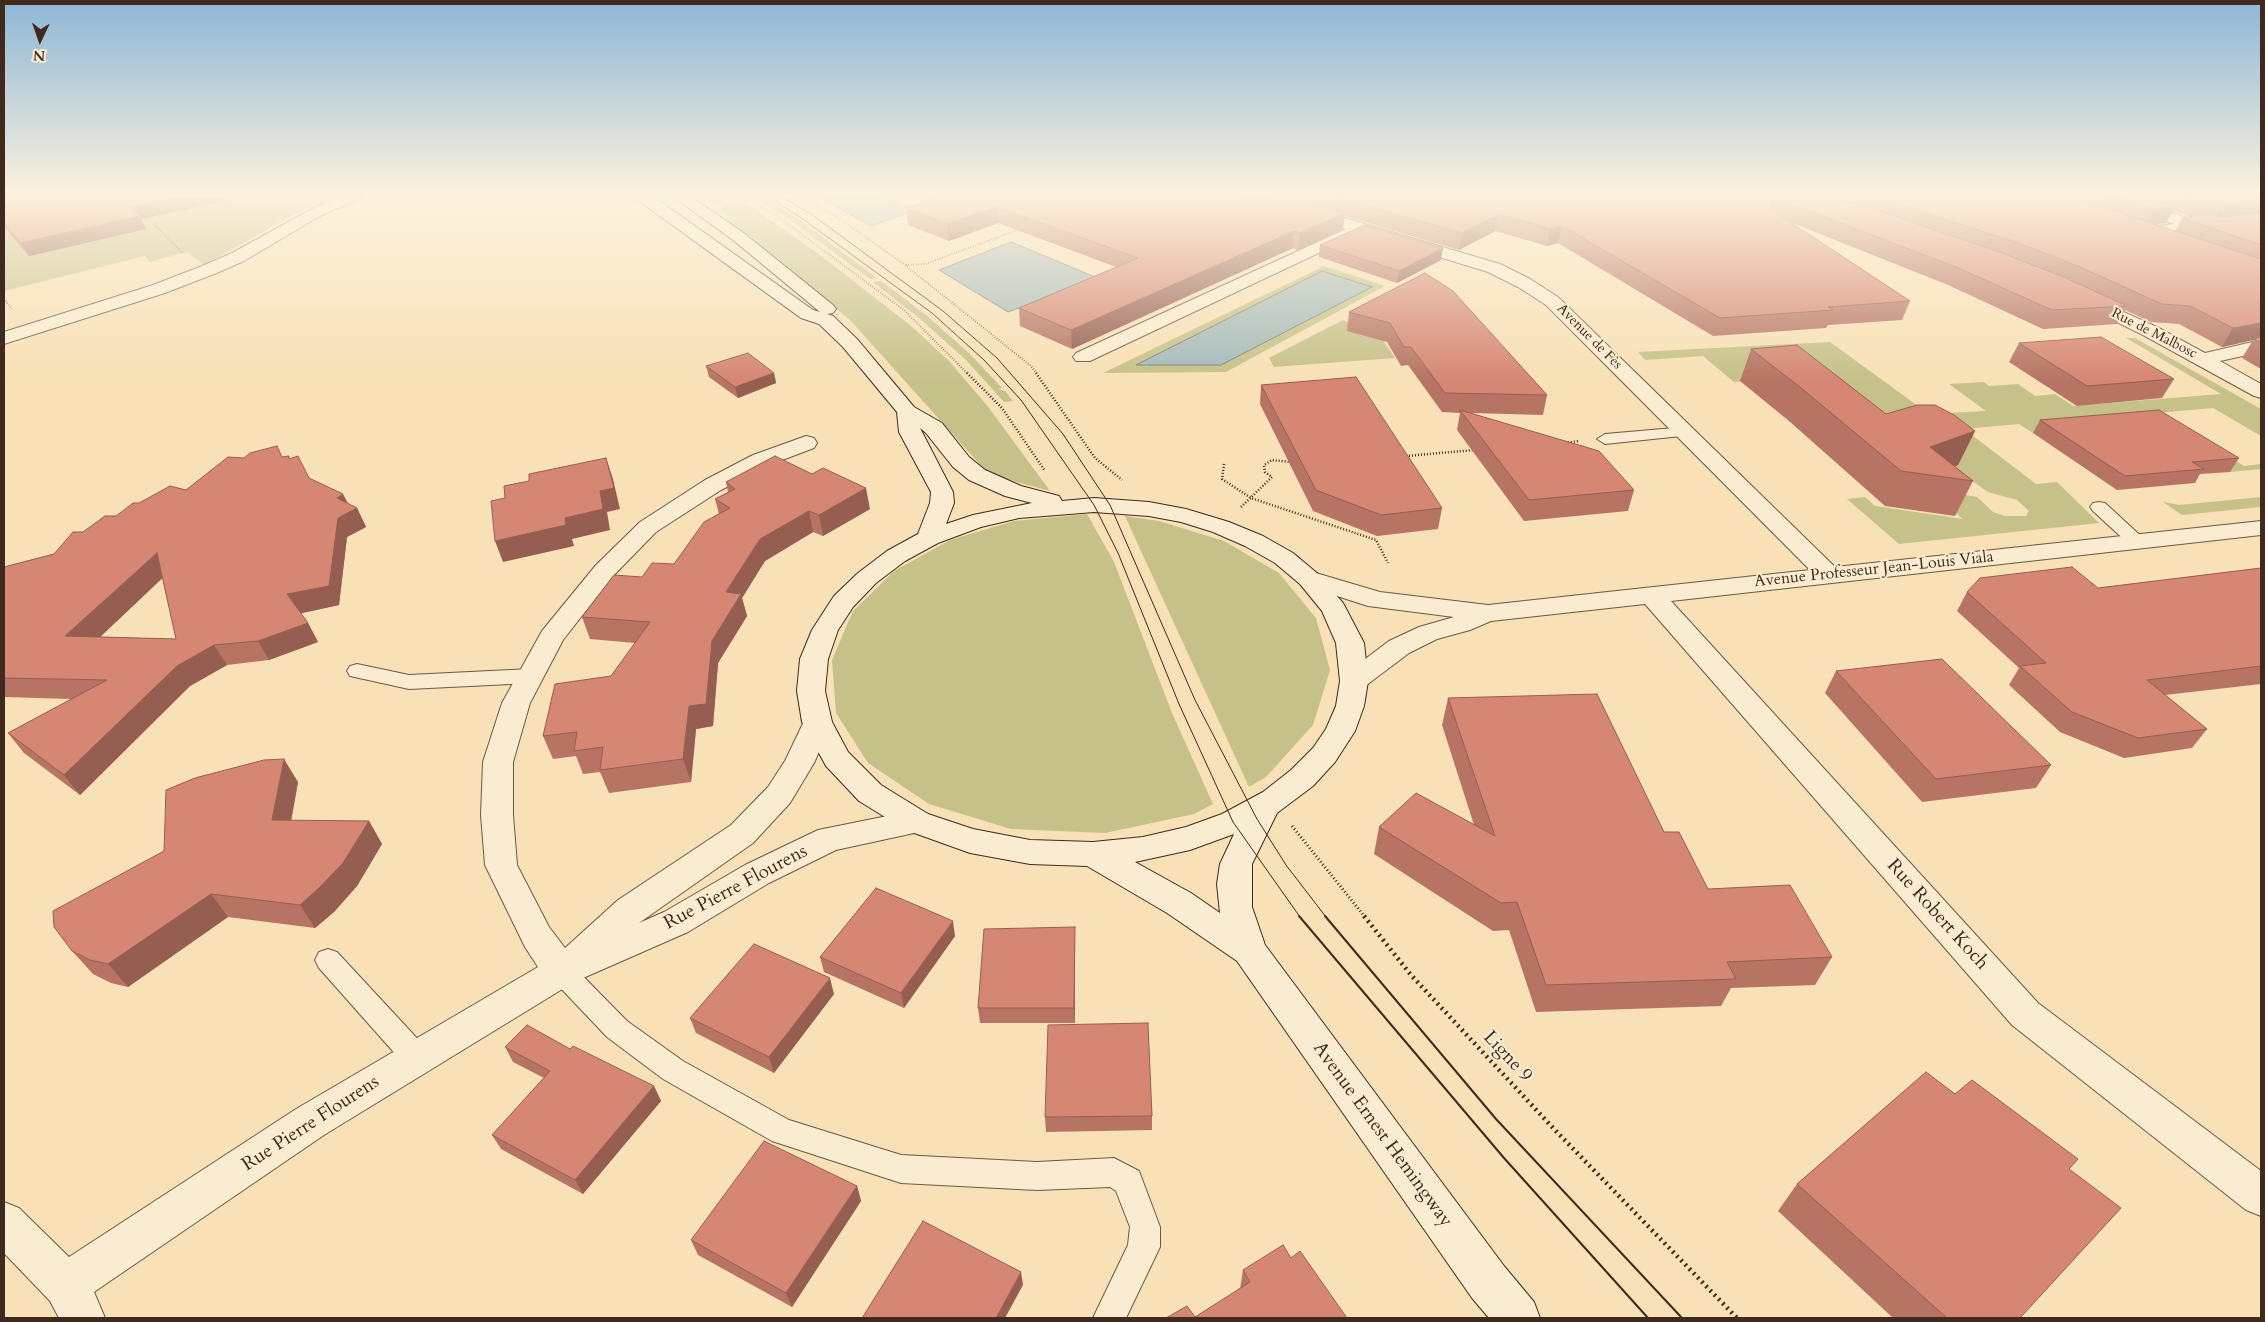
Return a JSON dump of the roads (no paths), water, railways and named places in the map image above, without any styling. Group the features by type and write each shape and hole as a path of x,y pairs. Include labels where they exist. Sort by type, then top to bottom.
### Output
{"street":[{"path":"4,338 159,289 236,258"},
{"path":"729,258 806,314 826,320 850,343 907,411 934,428 961,462 977,475 1013,491 1073,505"},
{"path":"764,258 827,310 826,320"},
{"path":"1083,357 1296,258"},
{"name":"Avenue de Fès","path":"1464,258 1524,283 1552,301 1829,575"},
{"name":"Rue de Malbosc","path":"2073,294 2205,360 2261,392"},
{"path":"2205,360 2261,346"},
{"path":"907,411 910,432 937,479 942,492 942,504 929,538"},
{"path":"561,971 537,936 501,865 496,815 498,762 516,703 551,637 605,570 648,527 713,486 753,464 806,443"},
{"path":"1073,505 1149,509 1186,516 1221,527 1254,541 1284,558 1309,579 1334,609 1350,644 1354,680 1350,706 1340,731 1329,747 1302,778 1269,803 1233,822 1190,838 1143,849 1093,854 1030,852 970,841 917,822 870,793 837,759 817,722 811,691 814,659 825,630 842,602 867,578 896,556 929,538 973,522 1019,511 1073,505"},
{"name":"Avenue Professeur Jean-Louis Viala","path":"1309,579 1377,600 1488,613 2261,528"},
{"name":"Rue Robert Koch","path":"1651,594 2026,1014 2261,1196"},
{"name":"Avenue Professeur Jean-Louis Viala","path":"1354,680 1399,647 1428,633 1461,624 1488,613"},
{"name":"Rue Pierre Flourens","path":"561,971 630,910 742,834 779,795 799,763 817,722"},
{"name":"Avenue Ernest Hemingway","path":"1269,803 1236,864 1234,884 1235,908 1249,950 1488,1282 1518,1318"},
{"name":"Rue Pierre Flourens","path":"74,1301 310,1122 561,971 676,922 757,874 829,839 917,822"},
{"name":"Avenue Ernest Hemingway","path":"1093,854 1179,903 1249,950"},
{"path":"4,1223 74,1301"}],"lane":[{"path":"1605,439 1686,432"},
{"path":"2099,507 2137,542"},
{"path":"357,671 409,682 530,676"},
{"path":"328,960 416,1057"},
{"path":"561,971 617,1029 673,1070 782,1132 901,1169 1037,1176 1114,1172 1128,1181 1145,1227 1144,1247 1109,1318"}],"tram line":[{"path":"856,258 932,313 984,360 1021,400 1094,505 1118,553 1179,704 1233,822 1300,917"},
{"path":"870,258 943,311 997,358 1063,434 1110,505 1195,700 1257,819 1286,865 1326,917"},
{"path":"1299,916 1504,1158 1648,1318"},
{"path":"1325,916 1496,1119 1682,1318"}]}
